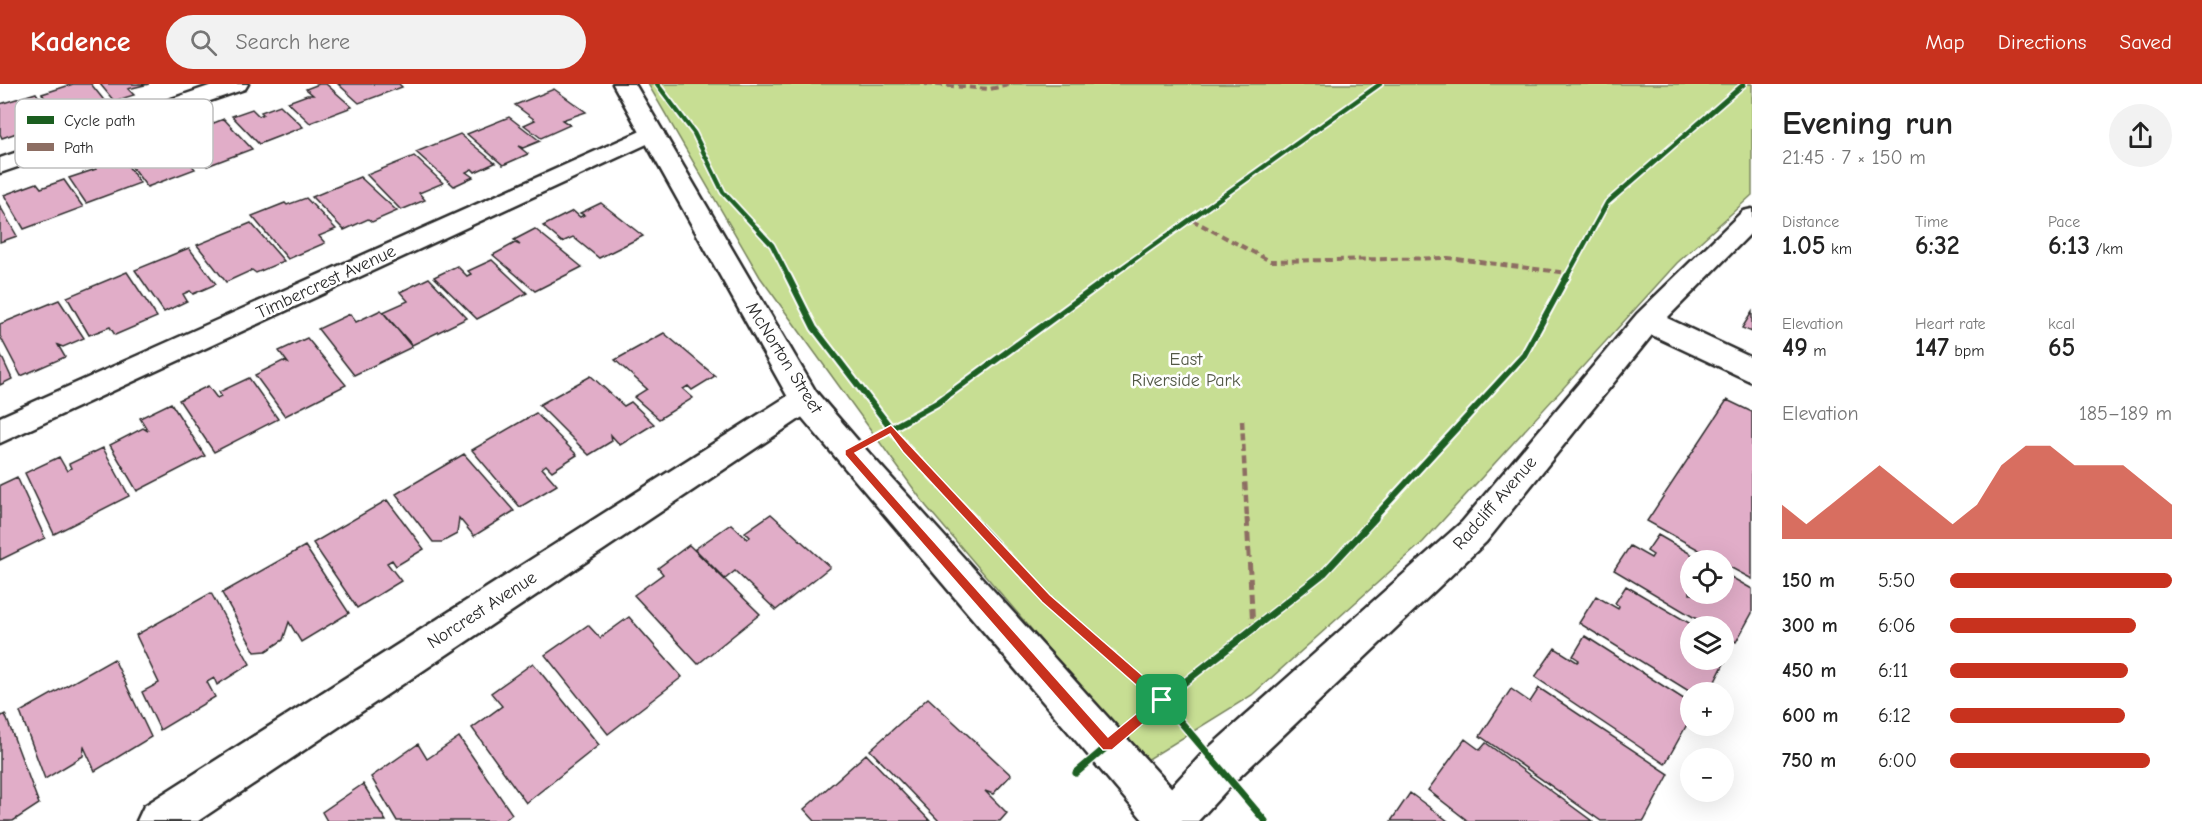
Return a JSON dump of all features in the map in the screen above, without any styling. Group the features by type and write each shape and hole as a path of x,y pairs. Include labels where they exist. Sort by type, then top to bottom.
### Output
{"street":[{"path":"194,99 237,84"},
{"name":"McNorton Street","path":"624,84 806,400 848,452 1171,820"},
{"name":"Timbercrest Avenue","path":"0,431 652,133"},
{"path":"0,166 15,161"},
{"name":"Radcliff Avenue","path":"1171,820 1226,760 1474,532 1647,321 1752,217"},
{"path":"1647,321 1752,371"},
{"name":"Norcrest Avenue","path":"159,821 806,400"}],"green space":[{"name":"East Riverside Park","path":"648,84 1752,84 1752,195 1677,263 1423,542 1252,695 1147,760 1119,732 926,506 760,277"}],"building":[{"path":"73,84 91,84 103,99 46,99 42,94"},
{"path":"100,84 149,84 128,89 134,95 112,99"},
{"path":"326,84 352,107 310,123 288,102 313,95 306,89"},
{"path":"338,84 399,84 402,87 359,103"},
{"path":"554,89 586,112 562,120 570,125 541,138 524,125 535,120 515,105"},
{"path":"36,93 40,99 16,99"},
{"path":"15,99 15,134 2,138 0,134 0,104"},
{"path":"280,105 303,127 259,144 232,116 252,109 259,116 263,114 261,112"},
{"path":"509,117 540,141 523,148 518,146 528,154 503,165 467,134"},
{"path":"224,119 252,149 213,164 213,123"},
{"path":"460,134 495,163 475,172 472,169 466,172 473,177 454,186 416,152"},
{"path":"414,156 443,183 419,193 425,200 401,210 367,175"},
{"path":"130,168 140,183 86,203 69,178 96,169"},
{"path":"133,168 195,169 147,187"},
{"path":"360,177 397,211 372,222 368,219 344,230 312,197"},
{"path":"64,180 83,207 24,229 4,195 37,183 41,188"},
{"path":"306,198 336,229 319,236 325,243 288,259 252,216 285,203 287,205"},
{"path":"601,203 643,236 599,258 573,237 562,242 543,226 573,211 580,217 584,215 580,213"},
{"path":"0,206 17,236 0,242"},
{"path":"251,223 284,261 256,273 252,270 226,282 197,245"},
{"path":"535,229 582,267 535,291 493,255 515,243 520,245 514,240"},
{"path":"189,248 216,284 193,294 190,291 183,294 187,301 164,312 135,270"},
{"path":"492,260 527,293 477,319 434,277 457,266 467,276 471,274 468,271"},
{"path":"127,272 157,317 115,335 110,327 89,335 67,297"},
{"path":"429,278 467,318 412,345 383,312 408,301 400,292"},
{"path":"59,300 84,338 63,347 58,345 65,357 21,376 0,336 0,324"},
{"path":"381,310 412,347 354,375 318,329 350,314 356,322"},
{"path":"1752,312 1752,332 1742,328"},
{"path":"664,333 715,376 692,390 688,386 683,389 693,398 659,419 634,397 647,389 615,360"},
{"path":"307,338 346,385 285,416 255,375 283,361 288,363 279,351"},
{"path":"0,353 12,379 0,385"},
{"path":"591,376 624,406 631,402 654,424 620,445 611,435 612,441 589,455 539,405"},
{"path":"249,378 278,419 214,452 179,400 208,386 217,398 221,396 219,392"},
{"path":"1727,400 1752,412 1752,579 1734,569 1734,550 1699,550 1647,521"},
{"path":"171,403 205,456 137,491 110,445 143,428 148,431 140,418"},
{"path":"536,413 577,455 552,471 546,465 542,468 557,485 520,507 472,450"},
{"path":"103,448 129,496 54,534 25,473 59,457 67,471 71,468 69,464"},
{"path":"464,454 514,511 474,536 459,518 457,534 442,542 433,542 396,494"},
{"path":"17,477 45,538 0,560 0,485"},
{"path":"387,500 424,549 396,566 392,560 387,563 401,581 357,608 313,543"},
{"path":"771,514 830,567 776,610 735,571 725,579 695,549 731,524 747,539 750,537 745,532"},
{"path":"1658,535 1684,550 1680,550 1680,604 1734,604 1734,579 1752,589 1752,613 1736,642 1734,641 1734,616 1691,616 1614,570 1630,546 1651,558 1653,555 1647,551"},
{"path":"689,545 760,614 698,664 634,595 663,574 658,568"},
{"path":"305,546 349,613 301,642 289,622 283,640 266,651 255,652 222,593"},
{"path":"1626,586 1680,618 1680,670 1721,670 1715,682 1680,682 1680,686 1579,623 1596,596 1618,609 1619,606 1615,603"},
{"path":"211,593 250,664 217,685 214,678 207,682 215,697 160,730 142,692 159,683 136,635"},
{"path":"629,617 682,677 608,734 545,655 588,625 600,638"},
{"path":"1585,636 1680,697 1681,736 1665,764 1535,677 1555,648 1577,662 1579,660 1573,656"},
{"path":"114,659 151,737 95,771 84,747 83,756 45,779 20,712"},
{"path":"533,663 599,745 526,803 472,728 502,706 491,693"},
{"path":"1539,688 1669,774 1644,821 1601,821 1480,736 1511,689 1530,702"},
{"path":"928,698 1011,775 993,794 985,791 1007,813 1000,821 939,821 870,750"},
{"path":"5,714 39,804 13,821 0,821 0,717"},
{"path":"459,737 512,814 503,821 397,821 371,777 418,744 427,759"},
{"path":"1465,739 1480,750 1486,743 1592,821 1468,821 1428,790"},
{"path":"866,754 930,821 815,821 804,809"},
{"path":"363,784 386,821 327,821 322,812"},
{"path":"1410,793 1448,821 1391,821"}],"marked path":[{"path":"925,84 990,89 1013,84"},
{"path":"1192,220 1270,261 1448,258 1568,273"},
{"path":"1242,420 1253,629"}],"cycle path":[{"path":"657,84 694,133 723,192 772,245 814,328 907,449 1046,598 1162,700 1265,821"},
{"path":"848,452 937,403 1062,310 1380,84"},
{"path":"1076,773 1162,700 1324,573 1524,355 1607,203 1744,84"}],"route":[{"path":"891,429 1046,598 1162,700 1107,746 848,452 891,429"}]}
